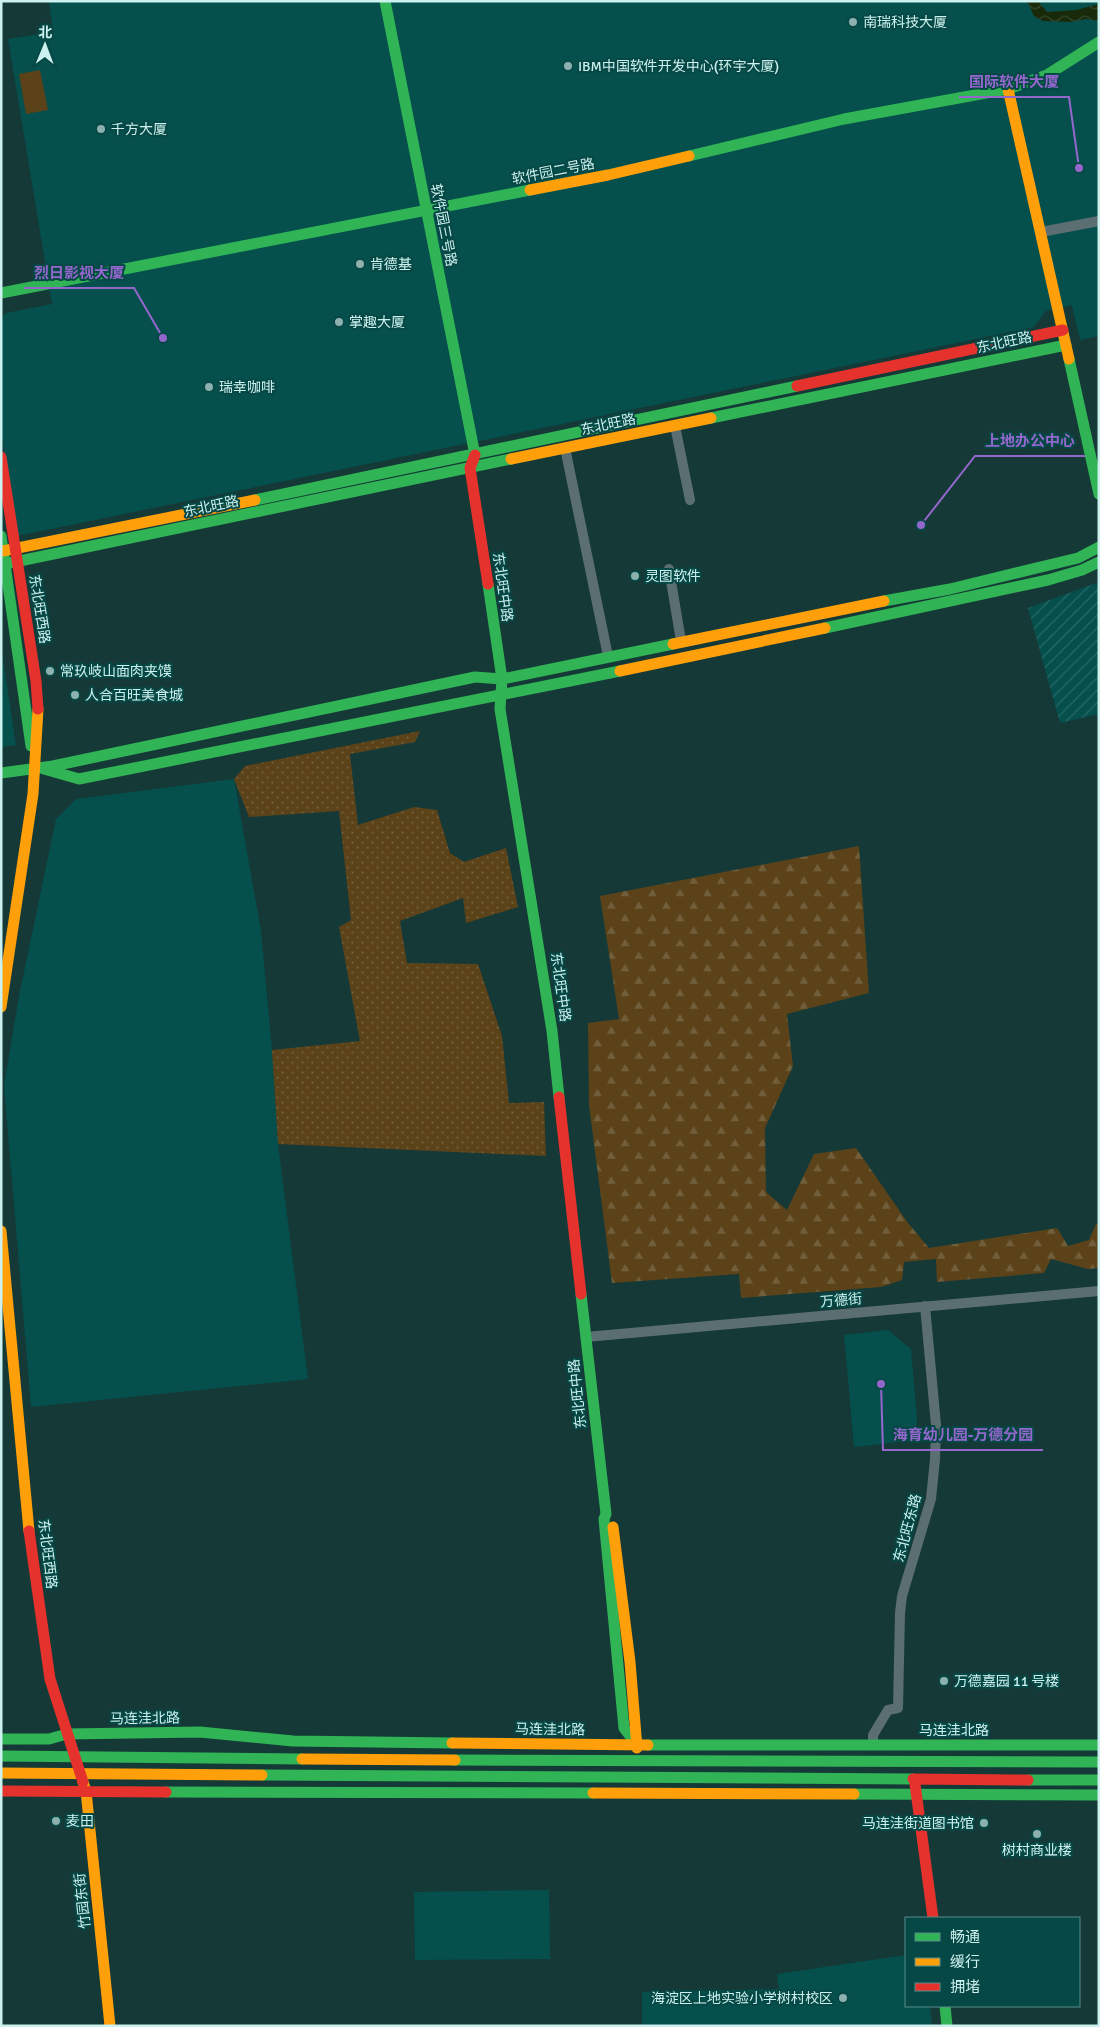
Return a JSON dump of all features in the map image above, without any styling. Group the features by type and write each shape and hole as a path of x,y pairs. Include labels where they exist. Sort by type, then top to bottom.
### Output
{"street":[{"name":"软件园三号路","path":"385,1 474,455"},
{"name":"软件园二号路","path":"1,293 137,264 608,175 844,119 1008,89 1047,75 1099,42"},
{"path":"1008,89 1099,494"},
{"path":"1041,232 1099,221"},
{"name":"东北旺路","path":"9,549 474,455 1063,330"},
{"name":"东北旺路","path":"11,563 1066,345"},
{"path":"675,426 690,500"},
{"path":"565,448 608,656"},
{"path":"470,468 474,455"},
{"name":"东北旺西路","path":"1,456 9,549 35,768 33,794 1,1006"},
{"name":"东北旺中路","path":"470,468 502,680 500,709 548,1000 606,1514 611,1518 619,1567 637,1727 639,1777"},
{"name":"东北旺西路","path":"1,536 9,549"},
{"path":"1,774 53,766 195,737 475,677 502,680 681,641 950,590 1078,558 1099,547"},
{"path":"35,768 79,780 450,704 500,697 1048,580 1082,570 1099,562"},
{"path":"669,569 681,641"},
{"name":"东北旺西路","path":"1,1231 30,1538 50,1679 81,1773"},
{"name":"万德街","path":"586,1337 1099,1291"},
{"name":"东北旺东路","path":"873,1745 873,1735 888,1710 898,1708 902,1596 931,1499 936,1425 925,1306"},
{"name":"马连洼北路","path":"1,1739 49,1739 67,1734 200,1732 293,1741 637,1745 1099,1745"},
{"path":"238,1757 293,1741"},
{"path":"858,1745 913,1762"},
{"path":"2,1755 638,1762 1099,1762"},
{"path":"913,1762 933,1917"},
{"path":"1,1772 1099,1780"},
{"name":"竹园东街","path":"81,1773 86,1792 110,2026"},
{"path":"702,1777 755,1792"},
{"path":"1,1791 755,1792 1099,1795"},
{"path":"945,2007 947,2026"}],"shaded area":[{"path":"49,1 1099,1 1099,336 1080,340 1072,305 1046,311 1034,327 17,536 1,432 1,318 6,313 52,304 8,39 53,32"},
{"path":"1099,582 1099,714 1060,723 1028,608"},
{"path":"1,646 16,745 1,747"},
{"path":"234,779 261,931 278,1144 308,1379 31,1407 4,1086 19,996 56,819 76,799"},
{"path":"888,1330 911,1349 917,1440 854,1447 844,1335"},
{"path":"549,1890 550,1959 415,1960 414,1892"},
{"name":"海淀区上地实验小学树村校区","path":"905,1955 905,2007 930,2007 932,2026 642,2026 642,1992 779,1989 777,1974"}],"green space":[{"path":"40,70 48,110 26,114 19,74"},
{"path":"420,731 415,742 350,754 358,825 414,807 437,810 450,853 464,862 506,848 518,907 466,923 463,898 400,921 407,963 478,964 502,1036 509,1103 544,1102 546,1156 278,1144 272,1050 360,1041 339,927 351,920 339,811 249,817 234,779 245,766"},
{"path":"859,846 869,993 787,1014 793,1066 765,1128 766,1192 787,1210 814,1154 856,1148 908,1223 929,1248 1057,1228 1068,1246 1089,1240 1096,1224 1099,1224 1099,1268 1088,1269 1051,1259 1044,1273 937,1282 936,1259 904,1262 902,1280 881,1287 741,1298 739,1274 612,1283 589,1105 588,1023 619,1019 600,896"}],"water":[{"path":"1027,1 1038,1 1047,12 1076,10 1099,4 1099,21 1086,19 1070,22 1043,21 1034,16"}],"traffic: fast":[{"path":"385,1 475,455"},
{"path":"689,156 844,119 1008,89 1047,75 1099,42"},
{"path":"1,293 530,190"},
{"path":"711,418 1066,345"},
{"path":"1069,359 1099,494"},
{"path":"255,500 797,386"},
{"path":"5,564 511,459"},
{"path":"1,536 31,746"},
{"path":"884,601 950,589 1078,558 1099,547"},
{"path":"825,628 1048,580 1082,570 1099,562"},
{"path":"488,584 502,679 500,709 552,1031 559,1097"},
{"path":"1,773 53,766 475,677 502,679 673,644"},
{"path":"44,769 79,779 620,671"},
{"path":"581,1294 606,1514 604,1519 624,1728 637,1745"},
{"path":"1,1739 49,1739 67,1734 200,1732 293,1741 452,1743"},
{"path":"648,1745 1099,1745"},
{"path":"1,1756 302,1759"},
{"path":"455,1760 1099,1762"},
{"path":"262,1775 913,1779"},
{"path":"1028,1780 1099,1780"},
{"path":"166,1792 593,1793"},
{"path":"854,1794 1099,1795"},
{"path":"945,2007 947,2026"}],"traffic: slow":[{"path":"1008,89 1069,359"},
{"path":"530,190 608,175 689,156"},
{"path":"511,459 711,418"},
{"path":"3,551 255,500"},
{"path":"673,644 884,601"},
{"path":"620,671 825,628"},
{"path":"1,1007 33,794 38,709"},
{"path":"1,1231 29,1531"},
{"path":"613,1527 630,1662 637,1748"},
{"path":"452,1743 648,1745"},
{"path":"302,1759 455,1760"},
{"path":"1,1773 262,1775"},
{"path":"83,1782 86,1791 110,2026"},
{"path":"593,1793 854,1794"}],"traffic: jam":[{"path":"797,386 1063,330"},
{"path":"475,455 470,468 488,584"},
{"path":"1,457 36,681 38,709"},
{"path":"559,1097 581,1294"},
{"path":"29,1531 50,1679 83,1782"},
{"path":"913,1779 1028,1780"},
{"path":"915,1784 933,1917"},
{"path":"1,1791 166,1792"}],"place":[{"name":"南瑞科技大厦","path":"853,22"},
{"name":"IBM中国软件开发中心(环宇大厦)","path":"568,66"},
{"name":"千方大厦","path":"101,129"},
{"name":"国际软件大厦","path":"1079,168"},
{"name":"肯德基","path":"360,264"},
{"name":"掌趣大厦","path":"339,322"},
{"name":"烈日影视大厦","path":"163,338"},
{"name":"瑞幸咖啡","path":"209,387"},
{"name":"上地办公中心","path":"921,525"},
{"name":"灵图软件","path":"635,576"},
{"name":"常玖岐山面肉夹馍","path":"50,671"},
{"name":"人合百旺美食城","path":"75,695"},
{"name":"海育幼儿园-万德分园","path":"881,1384"},
{"name":"万德嘉园 11 号楼","path":"944,1681"},
{"name":"麦田","path":"56,1821"},
{"name":"马连洼街道图书馆","path":"984,1823"},
{"name":"树村商业楼","path":"1037,1834"},
{"name":"海淀区上地实验小学树村校区","path":"843,1998"}]}
